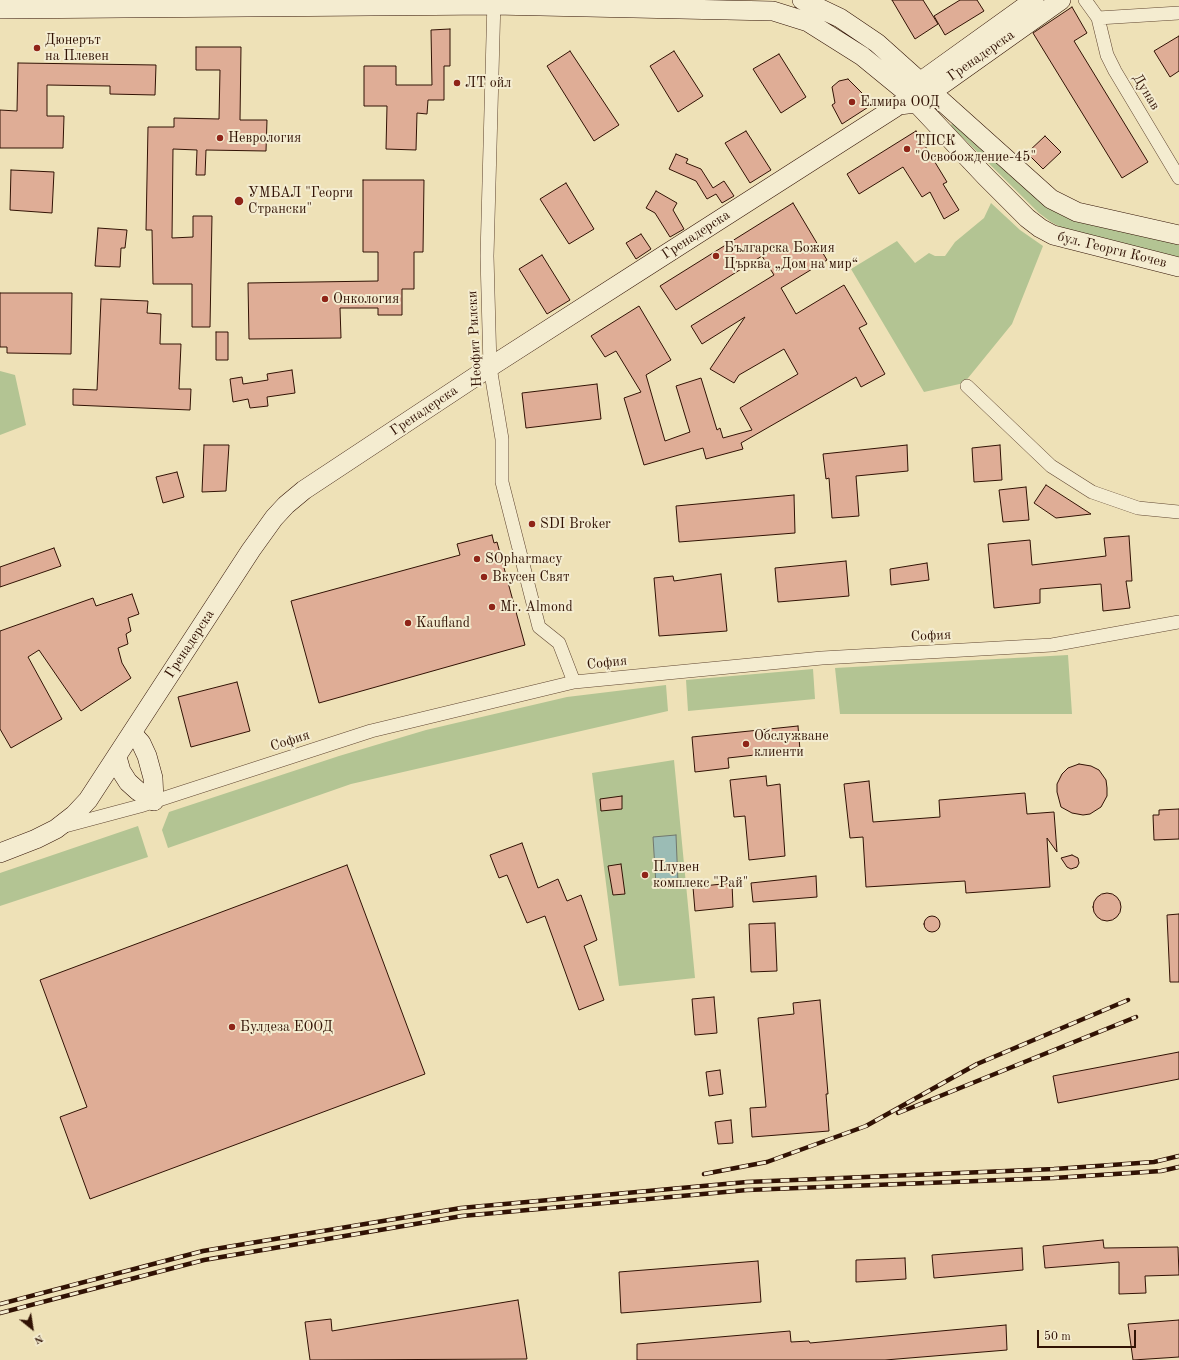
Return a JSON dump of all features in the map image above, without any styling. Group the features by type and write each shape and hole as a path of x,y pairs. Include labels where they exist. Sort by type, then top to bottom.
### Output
{"main road":[{"name":"бул. Георги Кочев","path":"802,0 840,18 877,43 914,95 985,176 1026,218 1040,228 1053,235 1179,267"},
{"name":"Гренадерска","path":"914,95 1034,0"},
{"name":"Гренадерска","path":"0,852 36,839 56,829 74,815 88,800 274,518 286,505 304,490 490,367 1061,0"},
{"name":"бул. Георги Кочев","path":"0,9 207,3 494,2 774,6 808,22 839,40 1063,206 1077,212 1179,236"},
{"path":"132,733 141,742 147,756 153,778 154,801"},
{"path":"117,756 121,771 128,782 138,791 154,801"}],"street":[{"path":"1085,0 1098,18 1179,13"},
{"name":"Неофит Рилски","path":"494,2 487,256 490,367 502,439 502,482 539,627 559,643 574,682"},
{"name":"Дунав","path":"1098,18 1107,55 1179,178"},
{"path":"967,386 1051,466 1092,492 1138,508 1179,512"},
{"name":"София","path":"56,829 154,801 371,731 574,682 822,658 1052,645 1179,622"}],"green space":[{"path":"956,123 977,146 1059,209 1179,241 1179,258 1062,228 1051,222 1039,213 950,125"},
{"path":"991,203 1020,230 1043,246 1012,324 964,383 924,392 851,269 897,241 915,263 929,253 935,256 945,256 955,242 984,218"},
{"path":"0,371 15,375 26,425 0,435"},
{"path":"1068,655 1072,714 840,714 835,668"},
{"path":"813,669 815,699 688,711 686,680"},
{"path":"666,685 668,711 351,784 168,848 162,830 169,812 339,756 426,730 567,697"},
{"name":"Плувен комплекс \"Рай\"","path":"674,760 695,978 619,986 592,773"},
{"path":"138,826 148,857 0,906 0,873"}],"water":[{"path":"676,835 678,883 656,885 653,837"}],"building":[{"path":"892,0 923,0 938,24 915,39"},
{"path":"960,0 977,0 984,11 945,35 934,16"},
{"path":"1072,7 1087,33 1074,41 1148,162 1122,178 1033,33"},
{"path":"450,29 450,66 444,66 444,100 428,100 427,114 417,113 416,150 386,149 387,106 364,106 364,66 396,66 396,85 432,85 431,30"},
{"path":"1179,36 1179,71 1170,77 1154,51"},
{"path":"196,47 241,47 240,120 267,120 266,151 206,150 205,175 196,175 197,150 173,149 172,238 193,237 193,216 212,216 210,327 192,327 192,284 153,284 152,230 146,230 148,127 174,127 174,118 219,119 220,70 196,70"},
{"path":"570,51 619,125 594,141 547,66"},
{"path":"674,51 703,96 678,112 650,66"},
{"path":"779,54 806,97 781,113 753,69"},
{"path":"18,63 156,65 155,95 110,94 110,86 47,85 47,116 64,116 63,148 0,148 0,110 17,111"},
{"name":"Елмира ООД","path":"848,79 873,104 842,124 832,105 835,103 832,87 839,81"},
{"path":"746,131 771,170 750,183 725,143"},
{"name":"ТПСК \"Освобождение-45\"","path":"916,131 947,182 943,184 959,210 944,219 930,192 922,197 903,167 859,194 847,174"},
{"path":"1045,136 1061,152 1043,169 1027,153"},
{"path":"676,154 688,159 686,163 701,169 713,188 724,181 734,196 722,203 716,194 707,199 696,181 669,169"},
{"path":"11,170 54,172 52,213 10,210"},
{"path":"363,180 424,180 423,252 414,252 414,289 402,289 402,315 378,315 378,308 340,308 341,338 249,339 248,283 378,281 378,252 363,252"},
{"path":"566,183 594,229 569,244 540,199"},
{"path":"656,191 677,203 673,210 684,229 670,237 655,213 646,208"},
{"path":"793,203 827,260 781,288 796,314 844,285 867,324 859,328 885,374 861,387 856,377 741,443 743,449 706,459 703,448 644,465 624,398 641,392 616,351 605,357 591,336 639,306 671,360 646,375 665,441 690,432 676,386 701,378 717,430 720,428 723,438 752,430 740,408 798,374 784,349 739,375 734,383 710,369 745,317 702,344 691,326 774,275 762,256 676,310 660,286"},
{"path":"98,228 127,230 125,248 121,248 120,267 95,266"},
{"path":"641,234 651,249 636,259 626,243"},
{"path":"542,255 570,300 547,314 519,269"},
{"path":"0,293 72,293 71,354 7,353 7,347 0,347"},
{"path":"101,299 148,301 147,313 161,314 160,344 181,344 179,389 191,389 190,410 73,405 73,389 97,390"},
{"path":"216,332 228,332 228,360 216,360"},
{"path":"292,370 295,393 267,397 268,406 250,408 248,399 233,402 230,379 242,377 243,384 268,380 267,374"},
{"path":"597,384 601,419 526,428 522,393"},
{"path":"204,445 229,445 226,491 202,492"},
{"path":"907,445 908,471 856,476 859,516 832,518 829,478 826,479 823,454"},
{"path":"1000,445 1002,480 974,482 972,448"},
{"path":"177,472 184,497 163,503 156,477"},
{"path":"1046,485 1091,514 1056,518 1034,503"},
{"path":"1026,487 1029,520 1003,522 999,490"},
{"path":"794,495 795,533 679,542 676,506"},
{"name":"Kaufland","path":"492,535 494,543 497,542 525,645 319,703 291,601 460,555 457,544"},
{"path":"1129,536 1132,581 1126,581 1130,608 1103,611 1101,584 1040,589 1040,603 994,608 988,544 1030,540 1032,565 1106,556 1104,538"},
{"path":"54,548 61,566 0,587 0,567"},
{"path":"846,561 849,596 778,602 775,568"},
{"path":"927,563 929,580 891,585 890,569"},
{"path":"721,574 727,631 659,636 654,578 673,576 674,581"},
{"path":"132,594 139,614 128,618 131,631 126,634 128,644 118,648 122,663 131,678 81,711 39,650 28,657 62,719 11,748 0,729 0,631 93,598 96,606"},
{"path":"237,682 250,731 191,747 178,697"},
{"name":"Обслужване клиенти","path":"798,726 800,750 728,758 729,768 695,772 692,737"},
{"path":"1079,764 1091,766 1099,770 1106,780 1107,796 1101,807 1090,814 1083,815 1072,813 1061,807 1057,792 1057,784 1062,774 1068,768"},
{"path":"766,776 767,786 780,784 785,856 749,860 745,816 734,817 730,780"},
{"path":"869,781 873,822 940,817 939,800 1025,793 1027,814 1054,812 1057,852 1047,838 1050,887 966,893 965,881 866,887 863,837 850,838 844,784"},
{"path":"622,796 622,809 601,811 600,799"},
{"path":"1179,809 1179,839 1154,840 1153,815 1159,815 1159,810"},
{"path":"522,843 538,888 558,879 567,901 581,895 597,940 584,946 604,1000 579,1010 545,916 527,923 507,875 499,878 490,855"},
{"path":"1072,855 1078,858 1079,863 1077,867 1071,869 1067,867 1061,858"},
{"path":"621,864 625,894 613,895 608,866"},
{"name":"Булдеза ЕООД","path":"347,865 425,1074 90,1199 60,1117 87,1107 40,980"},
{"path":"816,876 817,897 753,902 751,883"},
{"path":"732,883 733,907 695,911 693,887"},
{"path":"1107,893 1117,897 1121,907 1117,917 1107,921 1097,917 1093,907 1097,897"},
{"path":"1179,914 1179,982 1170,982 1167,915"},
{"path":"929,916 935,916 940,921 938,930 935,932 929,932 924,927 924,921"},
{"path":"775,923 777,971 751,972 749,924"},
{"path":"714,997 717,1033 695,1035 692,999"},
{"path":"820,1000 828,1094 826,1094 829,1131 752,1137 750,1108 766,1107 758,1018 794,1014 793,1003"},
{"path":"1179,1052 1179,1079 1058,1103 1053,1076"},
{"path":"720,1070 723,1094 709,1096 706,1072"},
{"path":"731,1120 733,1143 718,1144 715,1122"},
{"path":"1103,1240 1104,1248 1178,1247 1179,1275 1145,1276 1146,1293 1119,1294 1119,1262 1045,1268 1043,1246"},
{"path":"1022,1248 1023,1270 934,1278 932,1255"},
{"path":"905,1258 906,1279 856,1282 856,1260"},
{"path":"758,1261 761,1302 621,1313 619,1272"},
{"path":"518,1300 527,1359 310,1360 305,1322 331,1319 332,1331"},
{"path":"1179,1320 1179,1357 1133,1360 1128,1324"},
{"path":"1006,1325 1007,1350 885,1360 637,1360 637,1344 790,1331 791,1342 809,1341 810,1343"}],"railway":[{"path":"704,1174 767,1162 866,1126 977,1064 1128,1000"},
{"path":"898,1113 1136,1017"},
{"path":"0,1304 203,1251 461,1208 747,1182 1054,1169 1154,1162 1179,1156"},
{"path":"0,1313 204,1260 462,1216 747,1190 1054,1178 1161,1171 1179,1167"}],"place":[{"name":"Дюнерът на Плевен","path":"37,48"},
{"name":"ЛТ ойл","path":"457,83"},
{"name":"Елмира ООД","path":"852,102"},
{"name":"Неврология","path":"220,138"},
{"name":"ТПСК \"Освобождение-45\"","path":"907,149"},
{"name":"УМБАЛ \"Георги Странски\"","path":"239,201"},
{"name":"Българска Божия Църква „Дом на мир“","path":"716,256"},
{"name":"Онкология","path":"325,299"},
{"name":"SDI Broker","path":"532,524"},
{"name":"SOpharmacy","path":"477,559"},
{"name":"Вкусен Свят","path":"484,577"},
{"name":"Mr. Almond","path":"492,607"},
{"name":"Kaufland","path":"408,623"},
{"name":"Обслужване клиенти","path":"746,744"},
{"name":"Плувен комплекс \"Рай\"","path":"645,875"},
{"name":"Булдеза ЕООД","path":"232,1027"}]}
